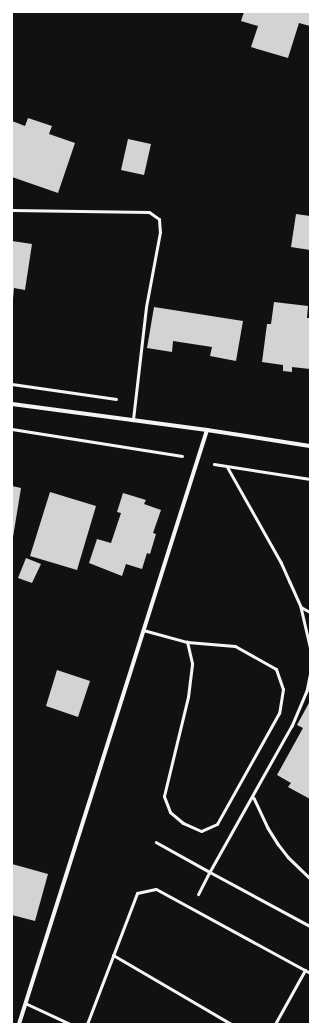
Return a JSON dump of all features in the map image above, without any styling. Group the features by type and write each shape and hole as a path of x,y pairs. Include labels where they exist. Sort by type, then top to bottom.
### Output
{"street":[{"path":"12,404 207,430 310,446"},
{"path":"19,1024 27,1004 143,630 207,430"}],"lane":[{"path":"12,210 149,212 159,219 160,232 146,307 133,420"},
{"path":"143,630 187,642 234,646 276,669 283,689 279,713 217,824 201,831 184,823 170,812 164,796 188,697 192,663 187,642"},
{"path":"87,1024 138,893 156,889 310,973"},
{"path":"113,955 231,1024"},
{"path":"275,1024 305,970"},
{"path":"27,1004 70,1024"}],"path":[{"path":"12,429 184,456"},
{"path":"310,480 228,468 281,562 301,607 310,646"},
{"path":"301,607 310,612"},
{"path":"191,908 210,872 254,798 268,828 278,844 288,857 310,878"},
{"path":"156,842 310,926"}],"building":[{"path":"244,12 310,12 310,26 299,23 288,58 251,47 258,26 241,21"},
{"path":"28,118 52,126 49,134 75,143 58,193 12,177 12,121 25,126"},
{"path":"128,139 151,144 144,175 121,170"},
{"path":"296,214 310,216 310,250 291,247"},
{"path":"12,241 32,244 25,290 14,288 13,299"},
{"path":"274,302 308,306 307,318 310,318 310,369 292,367 292,372 283,371 283,365 262,362 267,324 271,324"},
{"path":"154,307 243,321 236,361 210,356 212,347 173,341 172,352 147,348"},
{"path":"12,486 21,488 13,537 12,536"},
{"path":"50,492 96,506 77,570 30,556"},
{"path":"123,493 146,500 144,504 161,510 153,533 156,534 150,554 147,553 142,569 126,564 122,576 89,563 97,539 111,543 121,513 117,512"},
{"path":"26,558 41,564 32,583 18,578"},
{"path":"57,670 90,681 78,717 46,706"},
{"path":"310,701 310,799 288,787 291,783 277,775 303,728 297,725"},
{"path":"12,864 48,874 35,921 12,915"}]}
